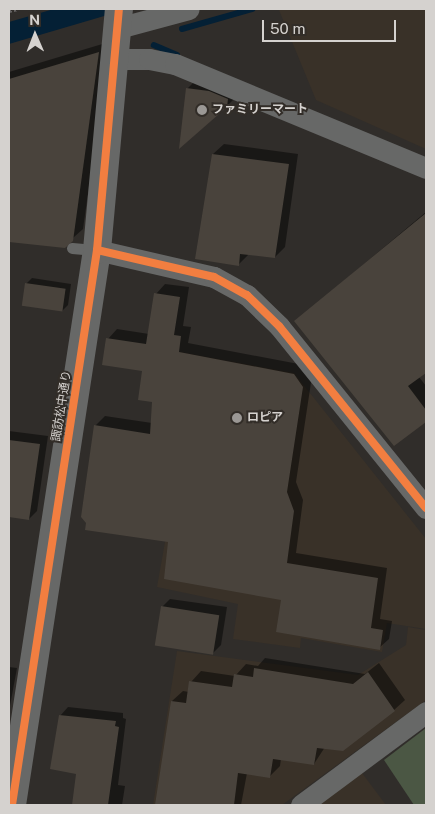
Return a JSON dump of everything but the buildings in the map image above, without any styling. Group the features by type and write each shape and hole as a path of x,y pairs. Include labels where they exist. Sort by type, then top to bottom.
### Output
{"street":[{"path":"119,17 189,9"},
{"name":"諏訪松中通り","path":"12,805 85,249 116,59 119,17"},
{"path":"116,59 176,64 426,168"},
{"path":"85,249 214,277 247,295 279,326 426,508"},
{"path":"301,805 426,712"}],"path":[{"path":"9,11 18,9"}],"shaded area":[{"path":"426,9 426,149 316,100 279,10"},
{"path":"180,352 294,373 426,539 426,629 387,623 382,652 301,638 300,648 233,639 238,604 157,587 184,435 168,432"},
{"path":"408,627 426,630 426,700 282,805 153,805 177,651 358,675 406,645"},
{"path":"362,773 386,805 318,805"}],"green space":[{"path":"426,728 426,805 414,805 384,760"}],"water":[{"path":"54,9 128,9 9,44 9,22"}],"waterway":[{"path":"182,29 252,9"},
{"path":"154,45 177,55"}],"cycle path":[{"path":"12,805 97,250 119,9"},
{"path":"97,250 214,277 247,295 279,326 426,508"}],"place":[{"name":"ファミリーマート","path":"202,110"},
{"name":"ロピア","path":"237,418"}]}
